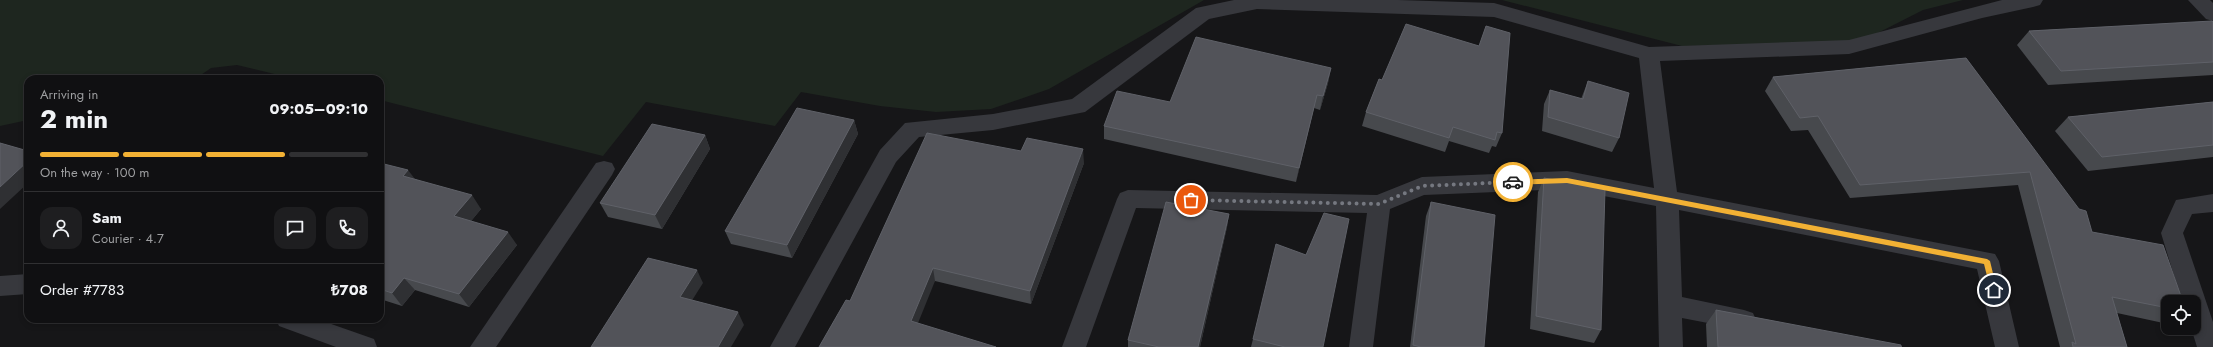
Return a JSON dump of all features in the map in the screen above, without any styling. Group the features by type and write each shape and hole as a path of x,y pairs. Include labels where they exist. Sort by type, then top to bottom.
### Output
{"street":[{"path":"782,347 888,156 913,129 993,122 1078,106 1203,13 1257,2 1494,10 1649,54 1849,47 1982,11 2033,0"},
{"path":"2198,0 2213,14"},
{"path":"1649,54 1666,200 1670,347"},
{"path":"482,347 604,169"},
{"path":"1074,347 1128,200 1379,204 1422,186 1567,180 1987,261 2007,347"},
{"path":"2209,347 2172,233 2184,206 2213,203"},
{"path":"1361,347 1379,204"},
{"path":"0,286 24,284"},
{"path":"1669,305 1763,324"},
{"path":"299,323 365,347"}],"shaded area":[{"path":"0,0 1204,0 1049,89 991,109 936,112 880,106 801,92 775,126 646,102 603,156 384,101 384,75 278,75 237,65 211,68 201,75 24,75 24,121 0,126"},
{"path":"1502,0 1963,0 1923,10 1858,43 1682,46"}],"building":[{"path":"2212,21 2213,62 2061,71 2029,31"},
{"path":"1406,24 1479,46 1486,26 1510,33 1502,133 1497,132 1495,140 1453,127 1449,138 1366,112 1379,79 1382,80"},
{"path":"1196,37 1331,68 1323,96 1317,95 1299,168 1104,126 1117,91 1170,102"},
{"path":"1966,58 2079,209 2086,211 2092,232 2163,245 2181,295 2161,295 2161,307 2112,297 2127,347 2073,347 2072,342 2076,344 2030,172 1860,185 1818,116 1800,118 1773,77"},
{"path":"1588,81 1629,93 1619,138 1548,117 1550,90 1583,99"},
{"path":"2213,102 2213,145 2102,157 2068,117"},
{"path":"797,108 854,120 787,245 725,231"},
{"path":"652,124 705,135 655,215 600,203"},
{"path":"927,133 1021,151 1027,138 1083,149 1030,291 933,268 911,321 996,347 819,347 846,300 850,301"},
{"path":"0,143 24,150 24,165 0,187"},
{"path":"384,164 408,170 403,176 472,195 454,216 508,232 459,294 404,278 392,293 384,290"},
{"path":"1544,178 1605,189 1601,330 1536,316"},
{"path":"1166,202 1229,214 1198,347 1159,347 1128,340"},
{"path":"1431,202 1495,215 1484,347 1421,347 1413,345"},
{"path":"1324,213 1349,219 1323,347 1285,347 1253,339 1276,244 1306,255"},
{"path":"648,258 697,270 680,297 738,312 718,347 591,347"},
{"path":"1716,310 1901,345 1901,347 1718,347"}],"way so far":[{"path":"1191,200 1379,204 1422,186 1513,182"}],"route":[{"path":"1513,182 1567,180 1987,261 1994,290"}]}
